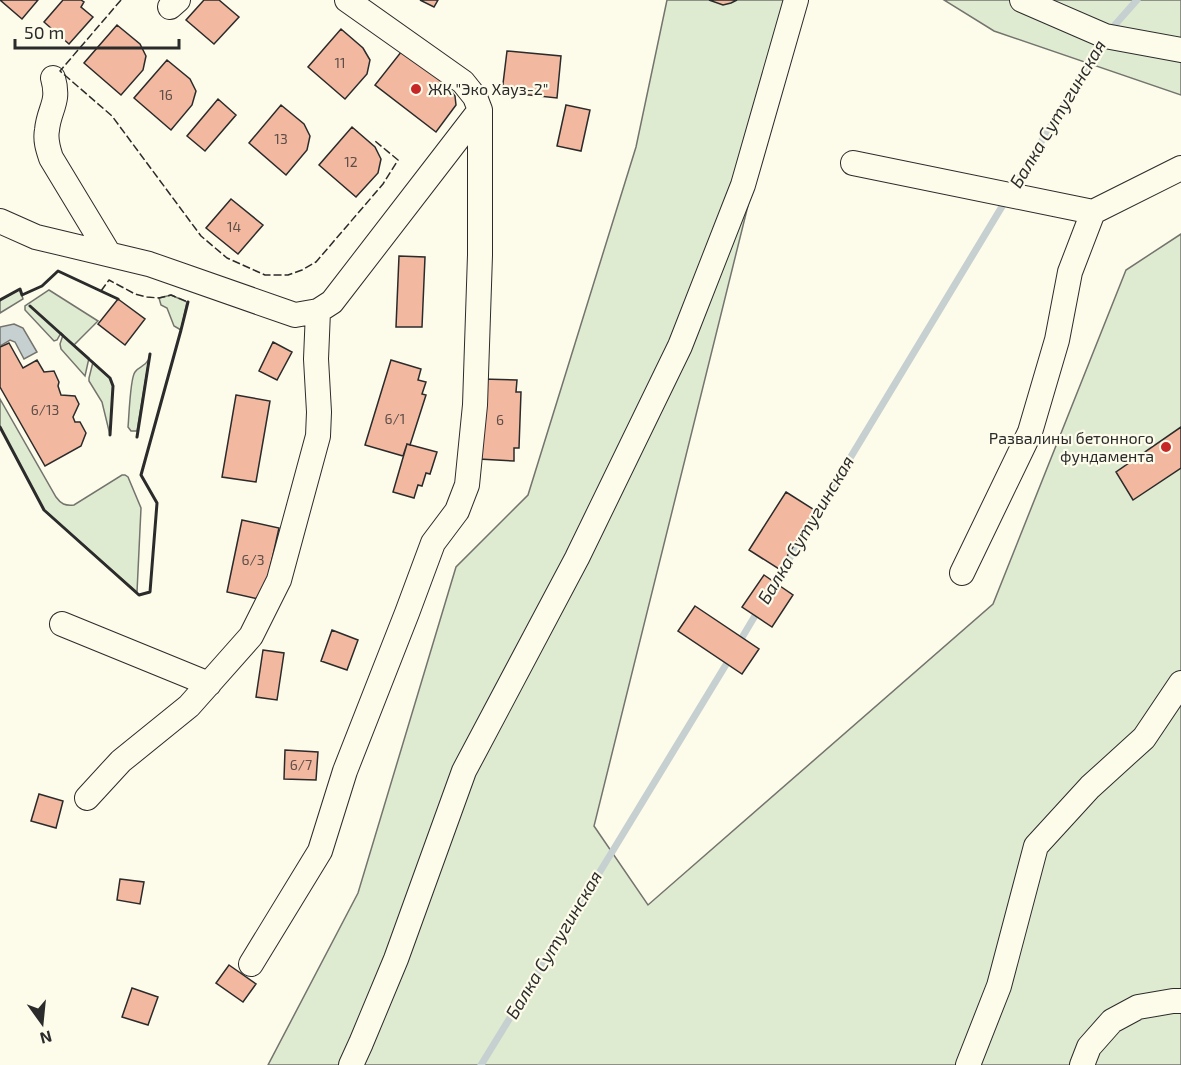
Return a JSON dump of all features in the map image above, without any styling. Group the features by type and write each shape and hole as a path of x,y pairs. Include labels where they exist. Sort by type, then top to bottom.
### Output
{"street":[{"path":"251,964 320,851 345,771 433,543 457,511 467,485 475,405 480,255 480,110 475,97 463,82 348,0"},
{"path":"351,1065 396,958 464,771 577,558 680,346 743,185 796,0"},
{"path":"1022,0 1105,36 1181,50"},
{"path":"53,78 56,91 47,128 46,143 51,158 109,255"},
{"path":"0,221 36,237 149,264 295,315 318,311 332,302 480,110"},
{"path":"853,163 1093,212 1181,168"},
{"path":"963,573 1030,432 1057,340 1070,272 1093,212"},
{"path":"87,798 120,761 189,706 209,684 251,636 279,580 318,436 316,359 318,311"},
{"path":"62,624 209,684"},
{"path":"968,1065 999,986 1036,846 1089,787 1144,738 1181,683"},
{"path":"1082,1065 1089,1047 1112,1021 1138,1007 1181,1001"}],"green space":[{"path":"667,0 799,0 594,826 648,905 993,604 1126,270 1181,234 1181,1065 268,1065 358,893 456,567 528,495 636,147"},
{"path":"944,0 1181,0 1181,95 994,31"},
{"path":"20,289 23,299 0,313 0,300"},
{"path":"49,290 98,321 74,345 89,358 85,376 61,349 63,335 61,333 54,341 25,310 25,306"},
{"path":"171,295 187,302 181,330 174,326 167,308 161,305 159,298"},
{"path":"149,359 137,431 131,431 128,427 133,376"},
{"path":"93,362 110,378 113,386 110,435 102,402 89,381"},
{"path":"0,399 56,497 62,503 74,505 122,475 128,477 141,508 137,592 44,510 0,427"}],"shaded area":[{"path":"14,324 23,328 37,352 24,359 15,342 10,340 0,346 0,327"}],"building":[{"path":"0,0 38,0 22,19"},
{"path":"63,0 81,0 84,2 81,7 93,17 69,44 44,22"},
{"path":"204,0 219,0 239,17 214,44 186,20"},
{"path":"420,0 438,0 434,7"},
{"path":"709,0 737,0 723,5"},
{"path":"709,0 737,0 723,5"},
{"path":"117,25 140,44 146,56 143,70 121,95 84,63"},
{"path":"341,29 363,48 370,60 367,74 345,99 308,67"},
{"name":"ЖК \"Эко Хауз-2\"","path":"405,47 452,88 451,91 455,96 456,105 436,132 375,85"},
{"path":"507,51 561,56 557,98 502,92"},
{"path":"167,60 190,79 196,91 192,105 171,130 134,98"},
{"path":"218,99 236,115 205,151 187,136"},
{"path":"281,105 304,124 310,136 307,150 286,175 249,143"},
{"path":"566,105 590,110 581,151 557,146"},
{"path":"352,127 375,147 381,159 378,173 356,197 319,165"},
{"path":"231,199 263,225 238,254 206,228"},
{"path":"399,256 425,257 422,327 396,327"},
{"path":"118,299 145,319 125,345 98,324"},
{"path":"273,342 292,352 277,380 259,371"},
{"path":"9,343 23,368 37,360 44,372 54,371 61,395 75,396 79,404 73,417 75,422 80,422 86,433 81,446 45,466 0,387 0,347"},
{"path":"391,360 421,369 418,380 426,382 422,394 426,395 410,445 407,444 403,456 365,445"},
{"path":"482,379 517,380 516,392 521,392 519,448 514,448 514,461 479,459"},
{"path":"236,395 270,401 256,482 222,477"},
{"name":"Развалины бетонного фундамента","path":"1181,427 1181,468 1133,500 1116,472"},
{"path":"407,444 437,452 430,474 426,473 422,486 418,485 414,498 393,492"},
{"path":"786,492 816,511 779,569 749,550"},
{"path":"242,520 279,528 263,600 227,592"},
{"path":"764,575 793,595 772,627 742,607"},
{"path":"695,606 759,649 742,674 678,631"},
{"path":"332,630 358,640 347,670 321,661"},
{"path":"263,650 284,653 277,700 256,697"},
{"path":"285,750 318,752 316,780 284,779"},
{"path":"39,794 63,801 56,828 31,821"},
{"path":"120,879 144,882 140,904 117,900"},
{"path":"229,965 256,984 243,1002 216,983"},
{"path":"132,988 158,997 148,1025 122,1017"}],"waterway":[{"name":"Балка Сутугинская","path":"771,589 1105,36 1137,0"},
{"name":"Балка Сутугинская","path":"737,646 759,609"},
{"name":"Балка Сутугинская","path":"481,1065 730,658"}],"fence":[{"path":"121,0 60,71 112,116 201,236 227,258 265,275 288,275 316,262 383,184 398,160 375,141"},
{"path":"101,291 109,280 135,294 159,298 171,295 188,302"}],"wall":[{"path":"0,300 20,289 22,295 42,286 58,271 118,299"},
{"path":"0,427 44,510 139,595 150,592 157,503 141,475 188,302"},
{"path":"30,306 110,378 113,386 110,435"},
{"path":"137,437 150,354"}],"place":[{"name":"ЖК \"Эко Хауз-2\"","path":"416,89"},
{"name":"Развалины бетонного фундамента","path":"1166,447"}]}
